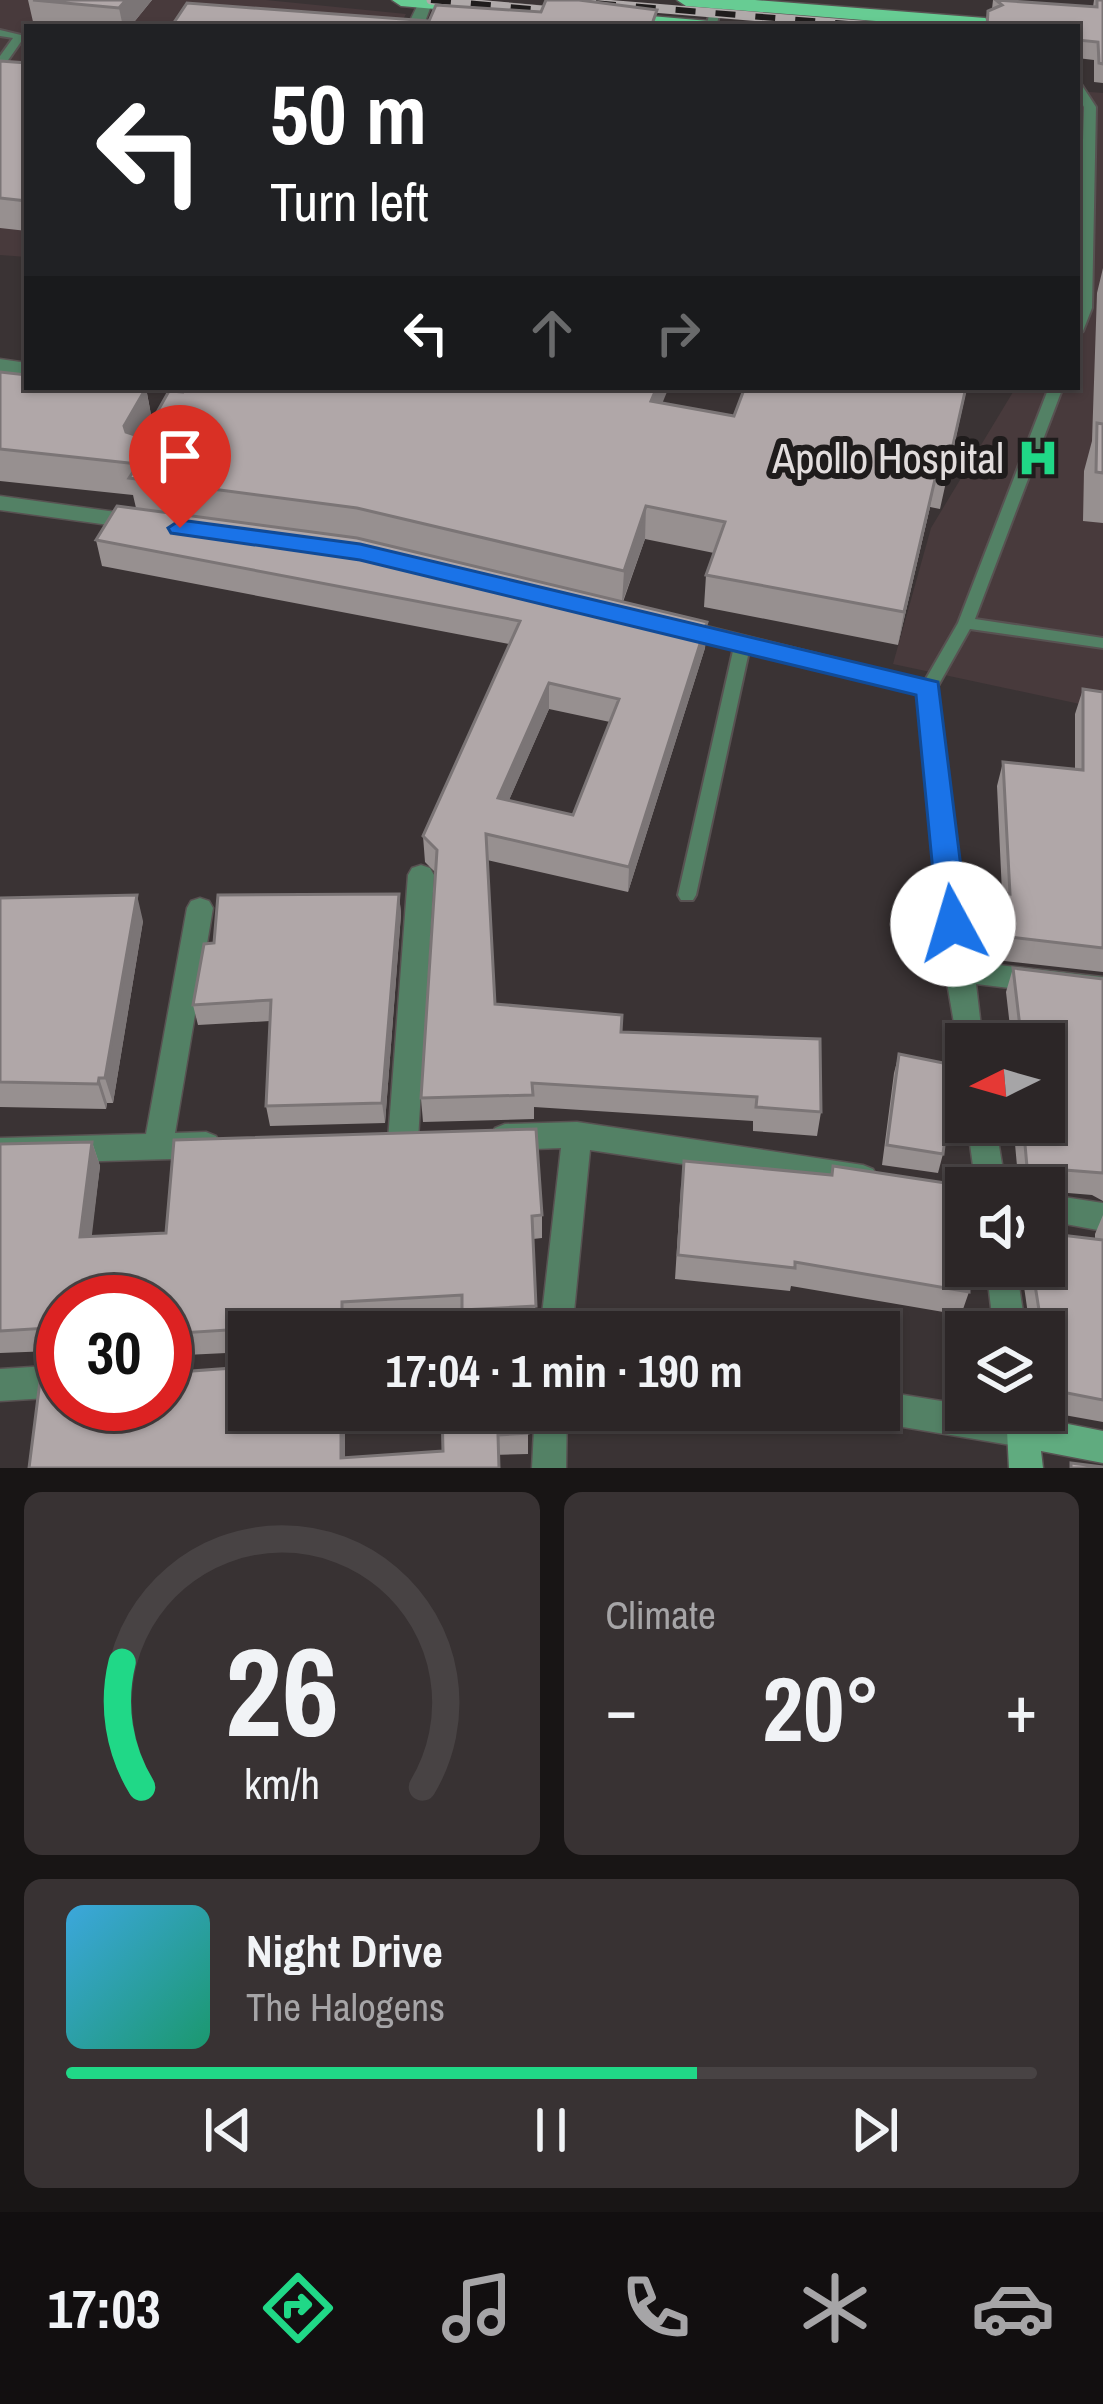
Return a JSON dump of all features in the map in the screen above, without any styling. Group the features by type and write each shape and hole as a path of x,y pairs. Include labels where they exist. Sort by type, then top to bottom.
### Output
{"main road":[{"path":"400,0 641,24"},
{"path":"686,0 985,24"}],"street":[{"path":"0,503 158,525"},
{"path":"652,621 928,689 966,1023"},
{"path":"403,1140 421,875"},
{"path":"158,1146 200,908"},
{"path":"958,971 1103,988"},
{"path":"558,1311 577,1135"},
{"path":"468,1138 577,1135 897,1183"},
{"path":"0,1150 225,1144"},
{"path":"1065,1210 1103,1216"},
{"path":"0,1385 36,1383"},
{"path":"900,1409 945,1413"},
{"path":"549,1468 550,1431"},
{"path":"1023,1431 1026,1468"},
{"path":"1055,1431 1103,1447"}],"lane":[{"path":"0,33 20,35 0,64"},
{"path":"1080,324 1086,308 1097,108"},
{"path":"1087,254 1103,255"},
{"path":"928,689 966,623 1055,390"},
{"path":"966,623 1103,643"},
{"path":"687,895 742,642"}],"shaded area":[{"path":"0,0 266,0 406,14 401,24 24,24 24,257 0,255"},
{"name":"Apollo Hospital","path":"1080,91 1103,93 1103,709 893,664 931,528 1014,390 1080,390"}],"building":[{"path":"33,0 126,0 119,8"},
{"path":"546,0 657,10 652,24 173,24 187,3 429,21 436,5 541,12"},
{"path":"996,0 1097,7 1097,0 1103,0 1103,64 1099,63 1098,42 1080,40 1080,24 987,24 988,11 1002,5"},
{"path":"0,61 24,63 24,201 0,198"},
{"path":"0,372 24,375 24,390 145,390 124,426 126,432 138,436 147,430 169,391 184,390 656,390 651,401 734,416 744,390 965,390 946,476 936,475 904,612 706,575 725,522 646,506 624,571 357,508 129,478 138,464 0,449"},
{"path":"1097,423 1103,424 1103,473 1096,472"},
{"path":"117,506 357,538 707,622 629,867 486,834 495,1004 622,1015 621,1032 820,1039 821,1112 756,1107 757,1097 532,1083 533,1095 421,1098 437,850 423,836 520,621 96,540","holes":["549,683 619,699 573,815 498,798"]},
{"path":"1083,689 1103,692 1103,948 1002,936 997,893 1010,894 1003,762 1083,770"},
{"path":"399,894 382,1103 266,1106 271,1000 193,1005 204,944 214,943 218,895"},
{"path":"137,895 105,1078 99,1078 98,1084 0,1082 0,898"},
{"path":"1013,968 1103,979 1103,1173 1027,1167 1025,1143 1065,1143 1065,1023 1020,1023"},
{"path":"899,1054 945,1063 943,1154 887,1145"},
{"path":"536,1129 542,1215 532,1216 536,1306 462,1310 462,1295 342,1302 342,1311 228,1311 228,1330 192,1332 192,1275 36,1275 36,1329 0,1331 0,1144 92,1142 80,1237 166,1233 174,1140"},
{"path":"684,1161 832,1175 833,1166 945,1183 945,1287 969,1287 969,1292 795,1262 795,1268 678,1255"},
{"path":"1065,1235 1103,1240 1103,1400 1065,1393 1065,1311 1039,1310 1035,1287 1065,1287"},
{"path":"228,1368 228,1431 341,1431 341,1458 443,1451 443,1431 528,1431 498,1435 499,1468 29,1468 36,1413 36,1431 192,1431 192,1371"},
{"path":"1071,1463 1103,1467 1103,1468 1071,1468"}],"railway":[{"path":"431,0 576,13"},
{"path":"556,0 848,24"}],"place":[{"name":"Apollo Hospital","path":"1038,458"}],"route":[{"path":"180,528 360,552 928,689 953,924"}]}
